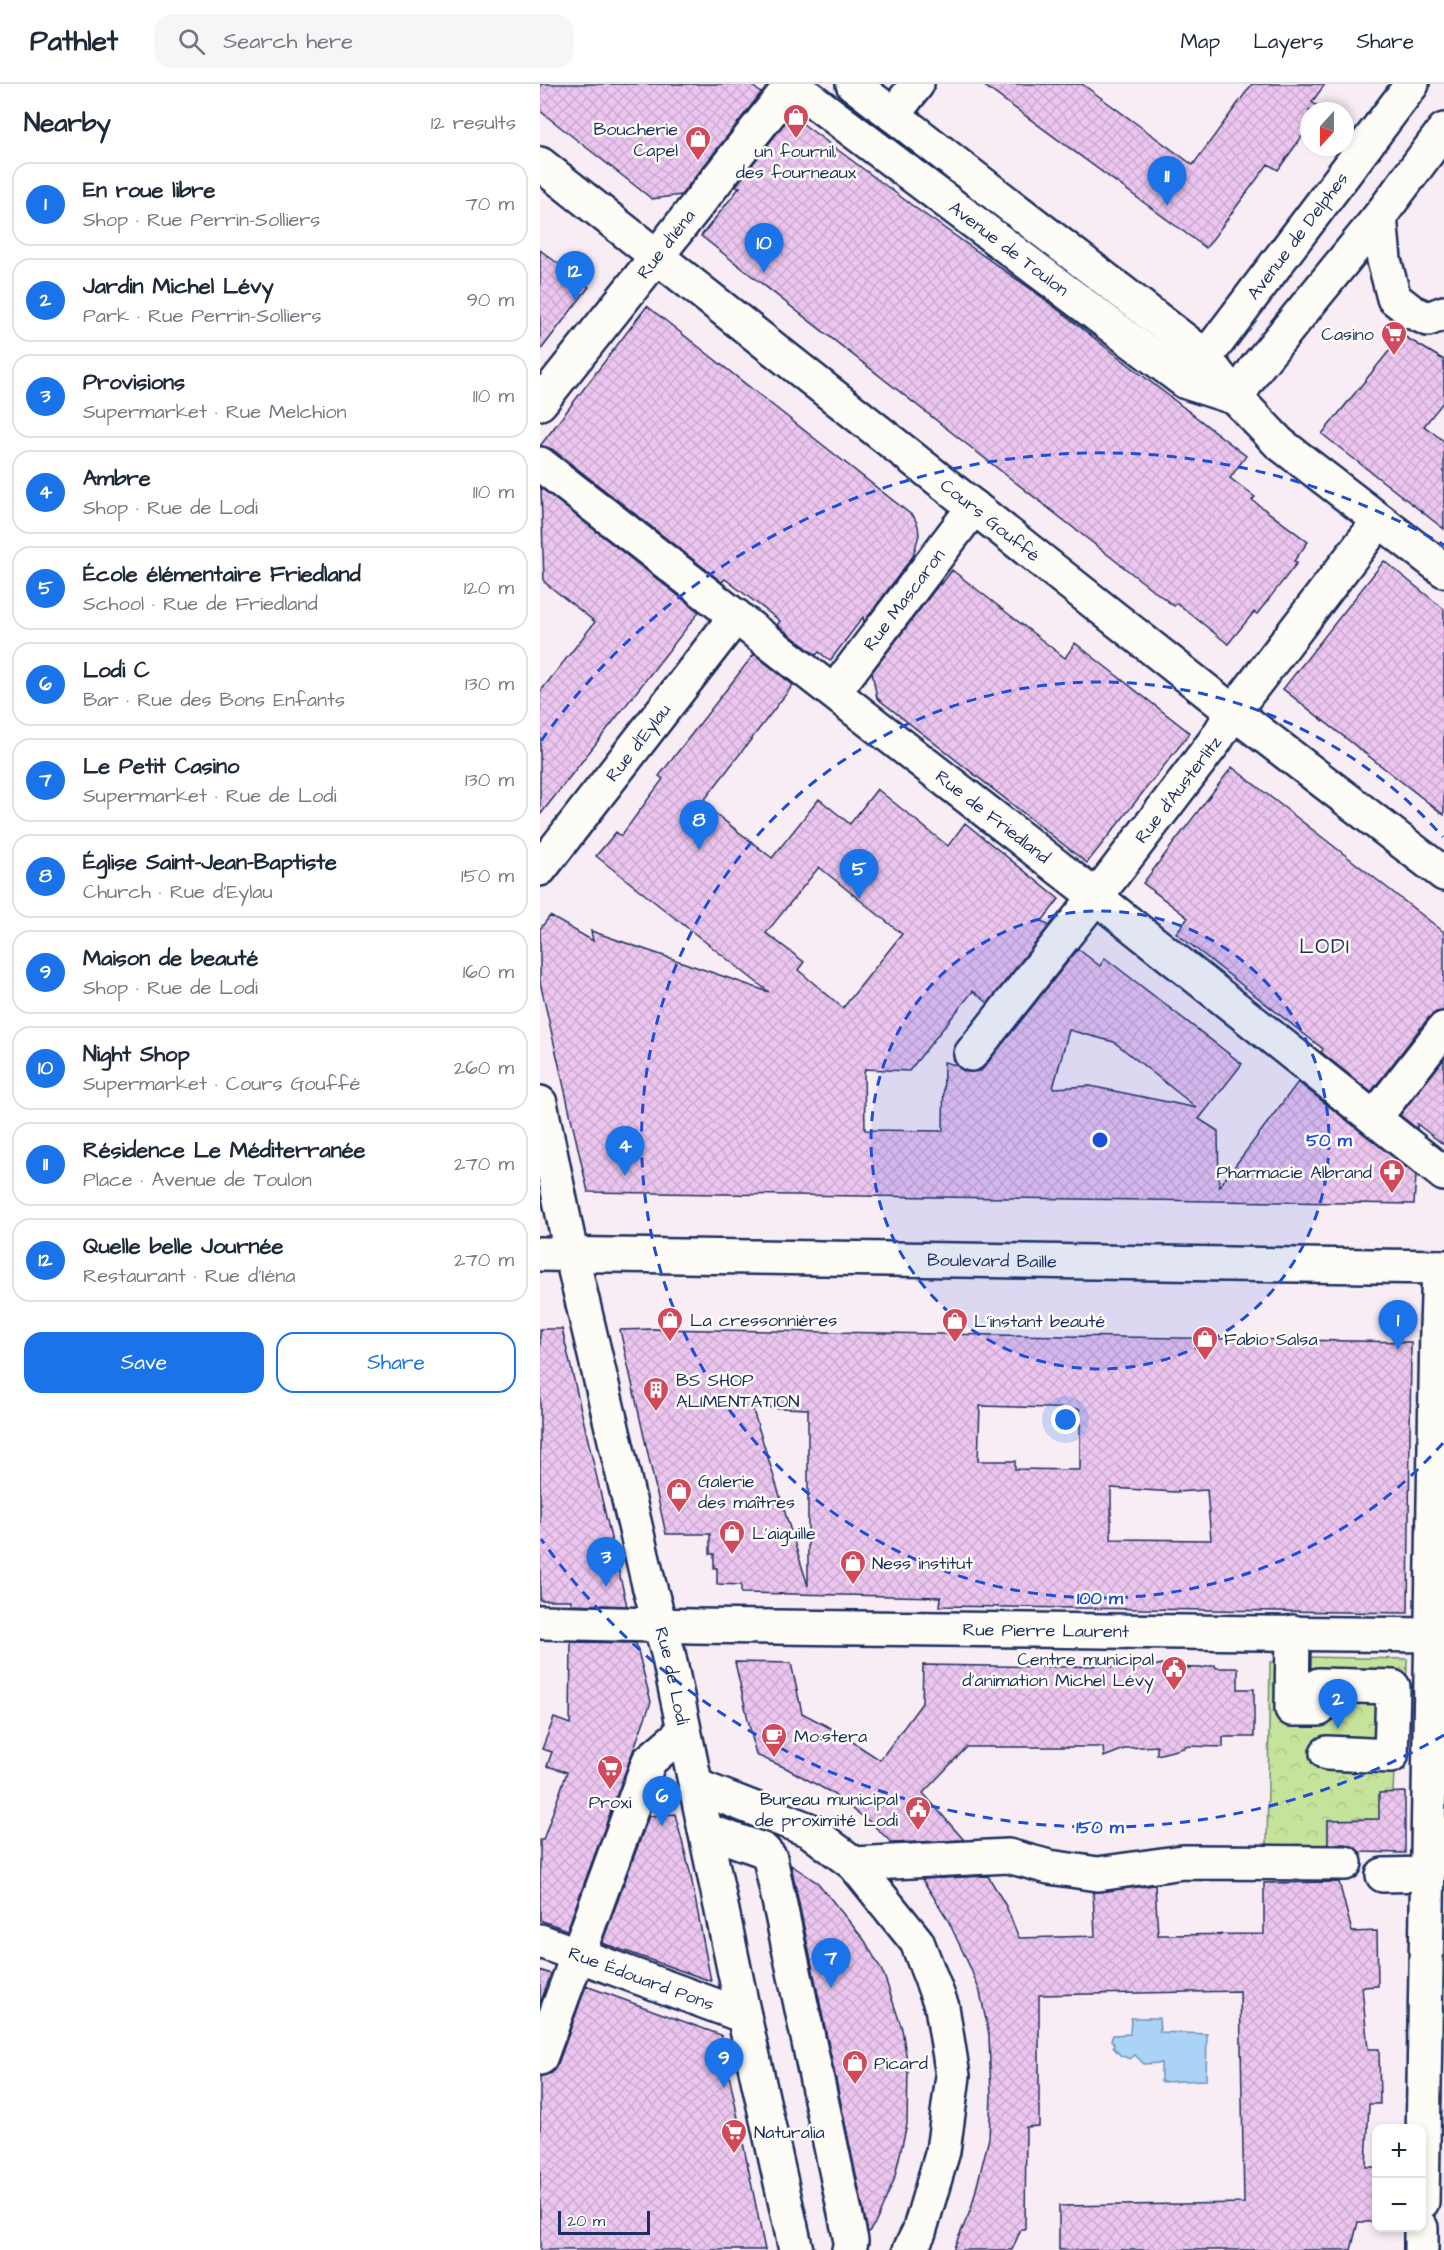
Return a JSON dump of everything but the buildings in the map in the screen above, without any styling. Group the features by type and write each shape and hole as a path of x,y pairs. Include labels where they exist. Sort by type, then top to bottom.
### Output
{"street":[{"name":"Avenue de Toulon","path":"792,84 1186,382 1236,398"},
{"name":"Rue d'Iéna","path":"540,403 792,84"},
{"name":"Avenue de Toulon","path":"853,84 1201,353 1236,398 1279,443 1444,570"},
{"path":"893,115 917,84"},
{"name":"Avenue de Delphes","path":"1201,353 1215,345 1412,84"},
{"path":"1236,398 1256,368 1440,142"},
{"name":"Cours Gouffé","path":"540,164 1233,712 1444,874"},
{"path":"1380,216 1384,260 1394,298 1412,312 1428,319 1444,314"},
{"name":"Rue de Friedland","path":"540,464 1096,897 1444,1174"},
{"name":"Rue Mascaron","path":"834,692 974,507"},
{"name":"Rue d'Austerlitz","path":"971,1054 1096,897 1379,521"},
{"name":"Rue d'Eylau","path":"540,868 736,616"},
{"path":"1375,1117 1444,1029"},
{"name":"Rue de Lodi","path":"540,1103 555,1253 668,1653 796,2250"},
{"name":"Boulevard Baille","path":"555,1253 1442,1267"},
{"path":"1422,2178 1427,1874 1436,1802 1431,1635 1442,1267"},
{"name":"Rue Pierre Laurent","path":"540,1622 660,1626 1431,1635"},
{"path":"1293,1632 1292,1709 1319,1709 1319,1685 1394,1687 1391,1756 1328,1753"},
{"path":"540,2058 576,1954 649,1761 683,1731"},
{"path":"696,1786 809,1830 854,1864 917,1942 942,2007 953,2076 943,2151 919,2232 910,2250"},
{"path":"705,1830 763,1851 770,1858 850,2241 849,2250"},
{"path":"854,1864 1008,1856 1049,1867 1098,1874 1183,1862 1345,1863"},
{"path":"1383,1875 1427,1874"},
{"name":"Rue Édouard Pons","path":"540,1941 744,2016"},
{"path":"1421,2232 1421,2250"}],"green space":[{"path":"1306,1657 1407,1659 1405,1770 1394,1770 1393,1793 1379,1819 1328,1820 1328,1848 1267,1848 1270,1662 1306,1664"}],"water":[{"path":"1131,2018 1159,2018 1160,2032 1207,2034 1206,2080 1161,2082 1161,2063 1144,2064 1135,2055 1130,2059 1120,2055 1113,2047 1111,2040 1113,2035 1130,2034"}],"place":[{"name":"un fournil, des fourneaux","path":"796,140"},
{"name":"Boucherie Capel","path":"698,162"},
{"name":"Résidence Le Méditerranée","path":"1167,206"},
{"name":"Night Shop","path":"764,273"},
{"name":"Quelle belle Journée","path":"575,301"},
{"name":"Casino","path":"1394,357"},
{"name":"Église Saint-Jean-Baptiste","path":"699,850"},
{"name":"École élémentaire Friedland","path":"859,899"},
{"name":"Ambre","path":"625,1176"},
{"name":"Pharmacie Albrand","path":"1392,1195"},
{"name":"La cressonnières","path":"670,1343"},
{"name":"L'instant beauté","path":"955,1344"},
{"name":"En roue libre","path":"1398,1350"},
{"name":"Fabio Salsa","path":"1205,1362"},
{"name":"BS SHOP ALIMENTATION","path":"656,1413"},
{"name":"Galerie des maîtres","path":"679,1514"},
{"name":"L’aiguille","path":"732,1556"},
{"name":"Ness institut","path":"853,1586"},
{"name":"Provisions","path":"606,1587"},
{"name":"Centre municipal d'animation Michel Lévy","path":"1174,1692"},
{"name":"Jardin Michel Lévy","path":"1338,1729"},
{"name":"Mo:stera","path":"774,1759"},
{"name":"Proxi","path":"610,1791"},
{"name":"Lodi C","path":"662,1826"},
{"name":"Bureau municipal de proximité Lodi","path":"918,1832"},
{"name":"Le Petit Casino","path":"831,1988"},
{"name":"Picard","path":"855,2086"},
{"name":"Maison de beauté","path":"724,2088"},
{"name":"Naturalia","path":"734,2155"}],"district":[{"name":"LODI","path":"1325,946"}]}
